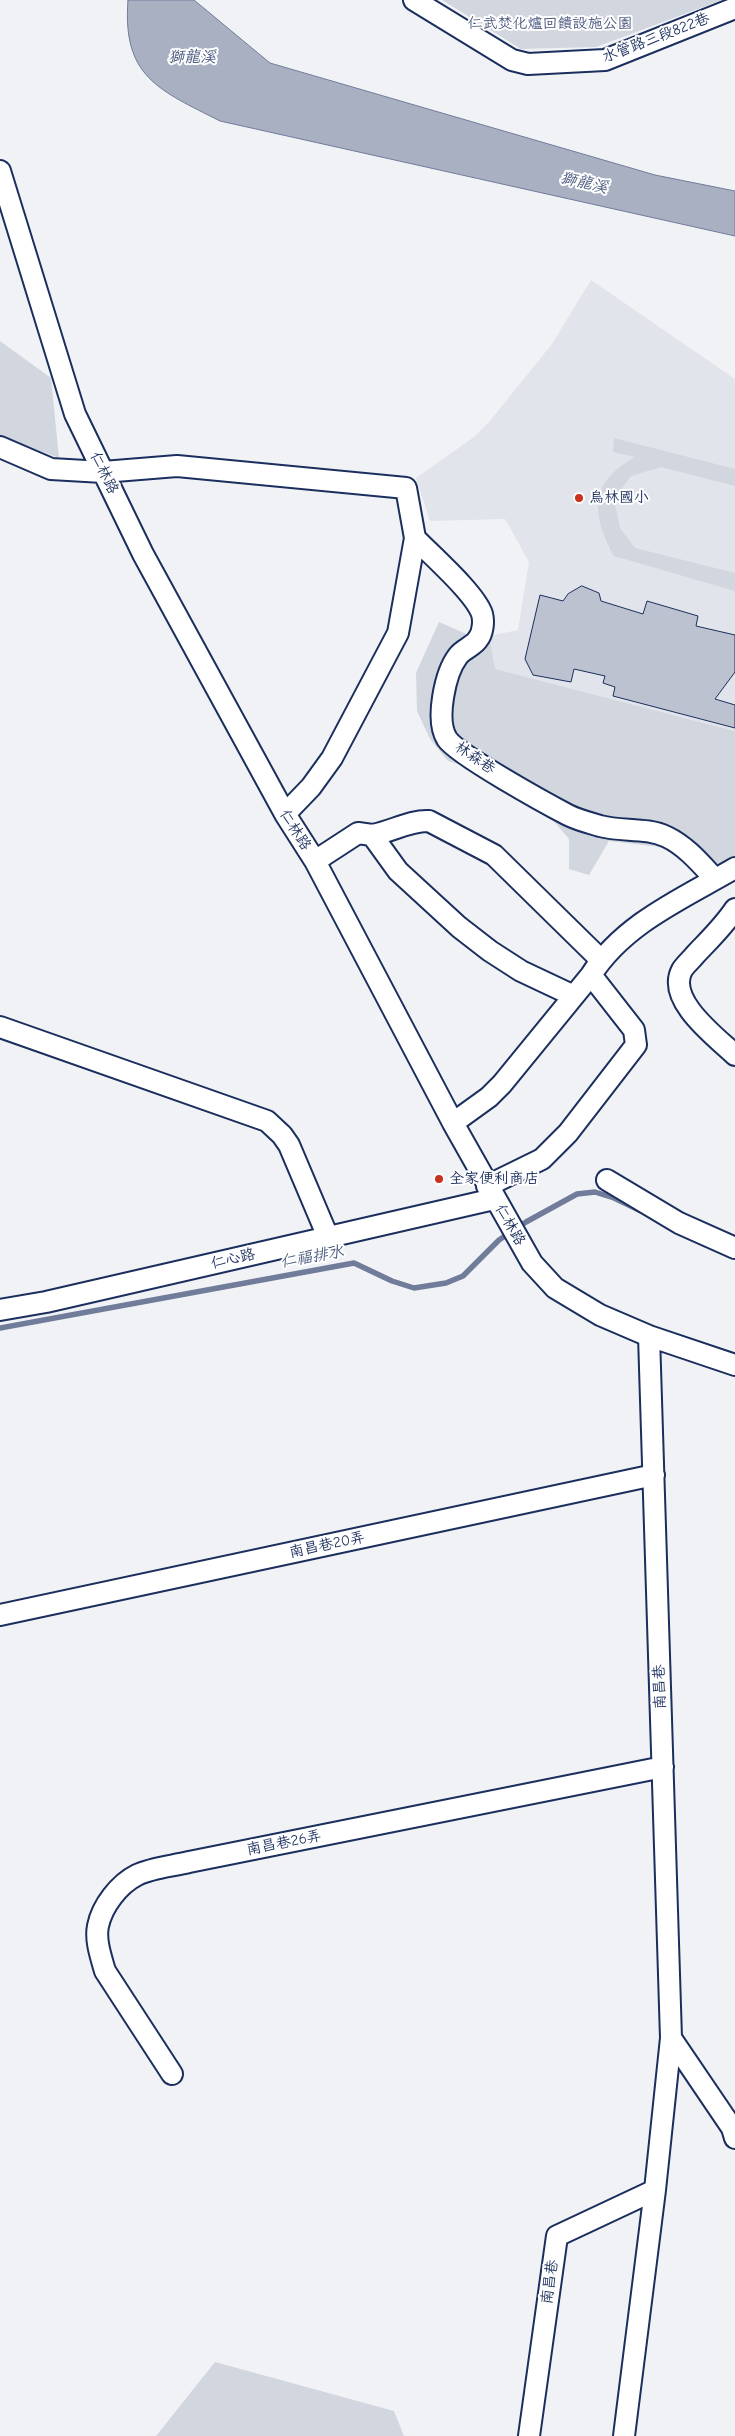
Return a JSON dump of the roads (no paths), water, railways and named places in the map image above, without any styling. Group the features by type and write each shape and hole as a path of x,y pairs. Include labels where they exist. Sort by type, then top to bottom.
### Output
{"street":[{"name":"水管路三段822巷","path":"414,0 512,60 528,64 605,60 735,8"},
{"name":"仁林路","path":"0,172 75,414 103,472 143,554 285,814 315,861 453,1123 532,1263 555,1288 600,1315 649,1336 735,1365"},
{"path":"0,447 51,468 103,472 177,466 406,488 415,538 398,633 332,758 311,787 285,814"},
{"name":"林森巷","path":"415,538 474,599 482,614 483,627 478,640 459,655 450,668 442,704 442,726 448,740 467,756 569,816 602,827 647,831 667,836 729,876"},
{"path":"315,861 358,833 372,835 388,832 419,821 429,821 494,855 596,968 634,1030 636,1045 568,1133 542,1159 491,1192"},
{"path":"372,835 398,871 459,927 490,951 521,971 574,996"},
{"name":"林森巷","path":"453,1123 489,1097 596,968 650,915 729,876"},
{"path":"735,909 724,926 682,970 679,980 681,998 697,1020 735,1055"},
{"path":"0,1027 267,1121 282,1135 289,1145 328,1237"},
{"path":"607,1180 679,1223 735,1248"},
{"name":"仁心路","path":"0,1310 46,1302 328,1237 491,1192"},
{"name":"南昌巷","path":"624,2436 656,2190 671,2038 649,1336"},
{"name":"南昌巷20弄","path":"0,1615 654,1476"},
{"name":"南昌巷26弄","path":"172,2074 105,1971 99,1953 97,1927 106,1906 119,1888 137,1875 198,1860 663,1767"},
{"path":"671,2038 732,2128 735,2138"},
{"name":"南昌巷","path":"528,2436 556,2236 656,2190"}],"water":[{"name":"獅龍溪","path":"128,0 194,0 270,63 655,175 735,191 735,236 220,121 179,100 163,89 149,78 138,64 131,47 128,26"}],"waterway":[{"name":"仁福排水","path":"0,1328 354,1263 392,1281 414,1288 446,1283 463,1276 499,1240 526,1222 577,1194 595,1192 614,1198 641,1211"}],"place":[{"name":"烏林國小","path":"579,498"},
{"name":"全家便利商店","path":"439,1179"}],"park label":[{"name":"仁武焚化爐回饋設施公園","path":"550,24"}]}
